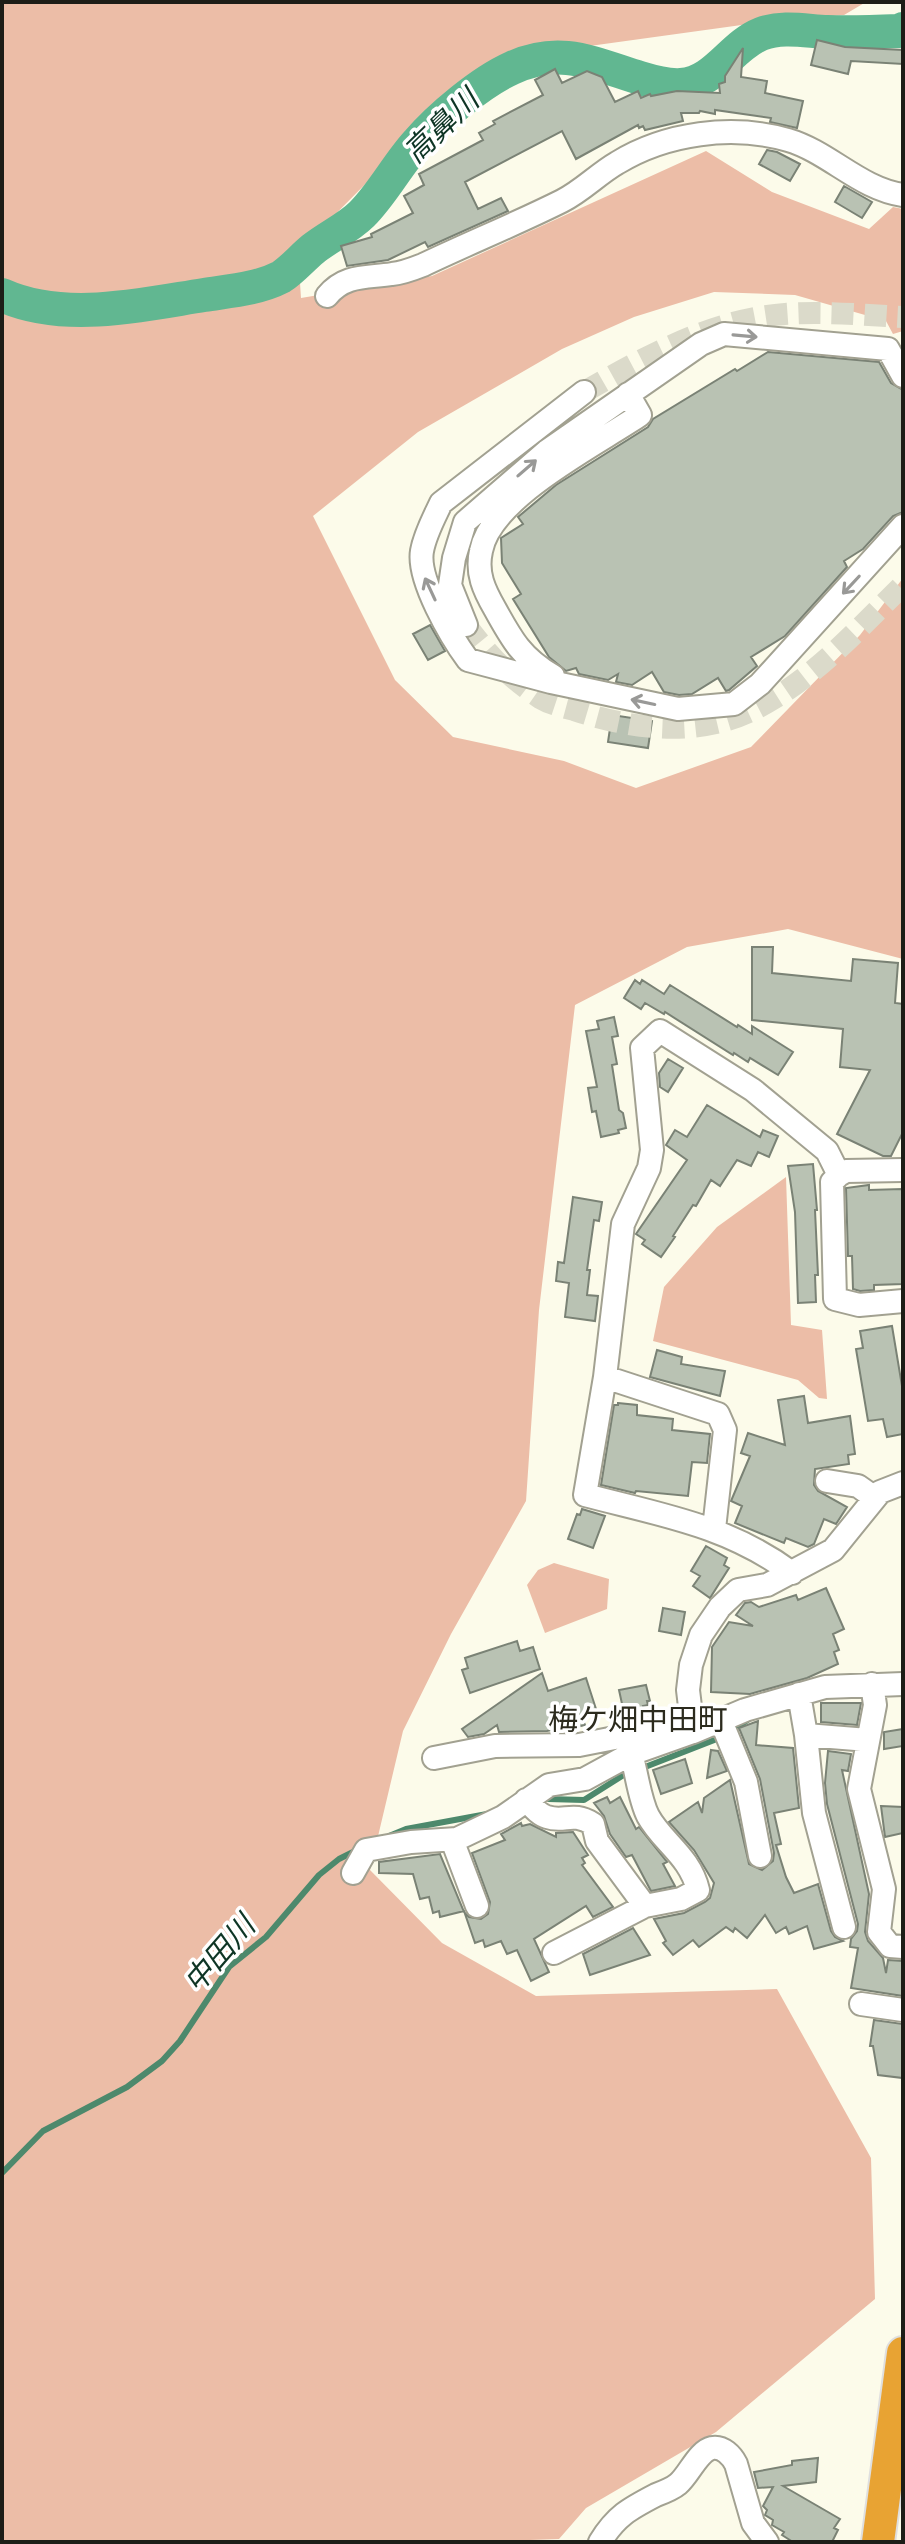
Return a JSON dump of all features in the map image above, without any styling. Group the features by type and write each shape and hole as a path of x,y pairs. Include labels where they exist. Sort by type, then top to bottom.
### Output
{"highway":[{"path":"878,2542 897,2440 902,2368"}],"street":[{"path":"327,296 346,280 404,272 423,265 563,200 631,154 681,137 729,133 787,140 883,190 903,195"},
{"path":"466,625 450,585 465,522 547,451 701,344 724,334 888,349 903,376"},
{"path":"584,392 441,503 422,550 421,566 425,581 468,660 678,709 734,704 760,684 903,526"},
{"path":"572,686 536,666 517,648 482,585 481,551 487,532 498,516 515,501 570,459 640,415 628,394"},
{"path":"792,1573 763,1551 714,1529 585,1495 605,1377 623,1224 649,1168 652,1150 642,1048 660,1031 753,1090 827,1151 839,1175"},
{"path":"903,1170 846,1171 832,1182 835,1299 859,1305 903,1301"},
{"path":"605,1377 718,1414 725,1430 714,1529"},
{"path":"827,1481 858,1486 875,1498"},
{"path":"692,1724 688,1690 691,1665 695,1649 709,1622 738,1590 767,1585 833,1550 880,1492 903,1483"},
{"path":"434,1758 495,1746 579,1745 721,1721 745,1710 825,1687 874,1692 903,1684"},
{"path":"874,1692 859,1789 884,1889 879,1932 890,1946 903,1947"},
{"path":"799,1694 814,1813 844,1927"},
{"path":"721,1721 746,1782 760,1856"},
{"path":"353,1873 366,1850 411,1842 457,1839 491,1824 549,1785 585,1779 634,1763 692,1724"},
{"path":"806,1735 868,1740"},
{"path":"554,1953 645,1906 681,1899 698,1890 676,1848 648,1815 634,1763"},
{"path":"526,1800 550,1819 580,1816 593,1824 597,1841 645,1906"},
{"path":"457,1839 454,1845 477,1906"},
{"path":"861,2004 903,2010"},
{"path":"600,2542 621,2514 679,2484 707,2450 719,2448 732,2456 753,2523 767,2542"}],"shaded area":[{"path":"2,2 866,2 844,15 756,23 510,57 399,150 298,252 301,298 432,276 706,151 772,192 869,229 893,207 903,209 903,331 893,334 886,321 795,295 714,292 634,317 562,349 418,432 313,516 395,680 453,737 564,761 636,788 751,747 860,635 903,578 903,959 788,929 687,947 575,1005 539,1310 526,1501 451,1634 403,1731 370,1870 442,1943 536,1996 777,1989 871,2158 875,2299 716,2432 586,2508 559,2539 471,2542 2,2542"},
{"path":"786,1177 791,1325 822,1330 827,1399 819,1398 798,1380 653,1341 664,1287 717,1227"},
{"path":"554,1563 609,1579 607,1609 545,1633 527,1585 538,1570"}],"building":[{"path":"817,40 845,47 903,50 903,64 851,61 848,74 811,65"},
{"path":"743,48 741,77 767,81 765,93 803,101 797,128 770,122 771,118 715,110 715,114 700,111 681,113 683,121 645,130 638,125 576,159 562,131 465,182 478,209 501,198 508,211 428,247 425,242 388,260 347,266 341,246 372,237 371,234 413,213 404,196 424,185 419,174 483,140 479,133 495,124 493,121 543,95 535,80 555,69 562,83 587,71 602,77 615,102 638,91 641,98 677,91 720,93 719,84 725,82 725,76"},
{"path":"767,150 800,164 790,181 759,164"},
{"path":"844,186 872,202 862,218 835,202"},
{"path":"768,352 879,362 891,383 903,390 903,512 893,516 863,549 844,561 847,567 785,636 751,657 757,666 729,690 726,691 718,678 692,694 679,695 664,692 652,672 632,685 616,682 618,674 608,680 579,674 576,668 566,671 549,657 513,599 521,594 502,563 501,538 523,524 518,517 556,485 648,427 653,419"},
{"path":"430,625 445,651 428,660 413,634"},
{"path":"612,715 652,721 648,748 608,742"},
{"path":"752,947 773,947 772,973 851,981 853,959 898,963 895,1003 903,1004 903,1132 891,1156 883,1156 837,1134 870,1070 840,1067 843,1029 752,1020"},
{"path":"635,980 640,984 642,980 664,994 670,985 737,1027 752,1034 752,1026 793,1052 778,1075 750,1058 748,1062 665,1012 645,1003 641,1009 624,998"},
{"path":"614,1017 618,1036 612,1037 617,1064 612,1065 619,1110 623,1113 626,1128 601,1137 588,1088 597,1087 586,1031 599,1029 597,1021"},
{"path":"668,1059 683,1068 668,1092 660,1087 659,1073"},
{"path":"707,1105 760,1137 763,1130 778,1136 769,1157 758,1152 751,1166 737,1160 720,1186 711,1180 661,1257 642,1244 645,1240 636,1234 687,1160 666,1145 675,1130 687,1137"},
{"path":"813,1164 817,1210 816,1302 798,1303 795,1212 788,1166"},
{"path":"869,1185 869,1190 902,1189 903,1284 874,1285 874,1290 860,1291 853,1289 852,1256 848,1256 846,1188"},
{"path":"573,1197 602,1202 599,1221 594,1220 587,1270 590,1270 587,1295 598,1296 595,1321 565,1317 569,1283 556,1281 558,1262 564,1263"},
{"path":"892,1326 903,1392 903,1434 887,1437 883,1419 868,1421 856,1349 863,1348 860,1331"},
{"path":"657,1350 682,1357 681,1364 725,1371 720,1396 650,1377"},
{"path":"804,1396 808,1423 850,1416 855,1454 848,1455 849,1464 815,1469 814,1485 818,1491 847,1507 836,1524 824,1519 814,1544 808,1547 786,1538 784,1543 735,1523 742,1506 731,1501 750,1456 741,1453 748,1433 785,1445 778,1400"},
{"path":"614,1405 637,1405 637,1415 673,1419 672,1430 710,1434 707,1463 692,1462 688,1496 635,1493 601,1485"},
{"path":"582,1509 605,1516 593,1548 568,1539 577,1514 580,1515"},
{"path":"706,1546 727,1558 724,1565 729,1568 710,1598 693,1586 700,1576 691,1571"},
{"path":"826,1588 844,1629 833,1634 839,1650 834,1652 838,1664 807,1678 750,1694 711,1692 712,1647 729,1622 753,1626 736,1615 745,1603 751,1602 759,1607 796,1595 798,1600"},
{"path":"663,1608 685,1612 681,1635 659,1631"},
{"path":"517,1641 520,1651 533,1647 540,1669 470,1693 462,1670 468,1668 465,1658"},
{"path":"542,1673 548,1691 586,1678 597,1712 582,1717 585,1725 559,1731 550,1713 552,1730 499,1732 497,1725 484,1734 468,1737 462,1729"},
{"path":"646,1685 648,1705 643,1706 644,1709 624,1713 619,1690"},
{"path":"821,1703 861,1703 857,1725 821,1722"},
{"path":"758,1721 756,1745 793,1748 799,1808 774,1813 781,1844 776,1845 786,1877 794,1893 818,1884 831,1931 843,1941 814,1949 807,1926 789,1934 786,1927 776,1933 765,1915 747,1938 735,1928 733,1932 726,1927 699,1947 693,1940 673,1955 663,1943 666,1941 654,1919 684,1913 705,1902 710,1898 714,1883 694,1850 669,1822 698,1802 702,1813 704,1798 730,1780 749,1864 762,1870 773,1861 760,1779 739,1728"},
{"path":"903,1729 903,1746 884,1749 884,1732"},
{"path":"711,1750 718,1751 727,1771 707,1778"},
{"path":"828,1751 851,1754 848,1771 842,1770 869,1894 865,1932 868,1941 883,1958 886,1973 888,1960 903,1961 903,1996 851,1988 858,1948 850,1947 858,1924 827,1804"},
{"path":"685,1759 692,1783 661,1794 653,1770"},
{"path":"607,1797 610,1803 620,1797 636,1829 639,1827 667,1862 663,1864 675,1886 651,1891 632,1855 626,1857 594,1803"},
{"path":"881,1806 903,1807 903,1833 885,1837"},
{"path":"521,1823 522,1826 530,1824 556,1837 556,1833 573,1832 588,1855 582,1858 585,1863 582,1865 613,1907 593,1917 586,1906 534,1939 549,1972 531,1981 517,1950 507,1954 501,1941 485,1947 483,1940 475,1943 465,1913 481,1919 488,1914 490,1902 472,1853 505,1840 501,1834"},
{"path":"440,1854 464,1911 440,1917 439,1911 433,1913 429,1897 420,1899 413,1874 379,1873 379,1862"},
{"path":"633,1928 650,1955 590,1975 583,1954"},
{"path":"874,2020 903,2024 903,2078 878,2075 873,2046 870,2046"},
{"path":"818,2458 816,2482 783,2486 840,2519 834,2528 838,2530 832,2542 793,2542 782,2535 784,2532 772,2525 773,2520 765,2515 767,2510 763,2506 773,2487 758,2488 754,2472 792,2465 792,2461"}],"waterway":[{"name":"高鼻川","path":"2,295 51,308 102,309 233,291 272,281 362,214 426,133 449,112 487,82 529,61 576,59 655,82 681,85 704,78 761,34 777,30 863,32 903,29"},
{"name":"中田川","path":"731,1731 752,1717"},
{"name":"中田川","path":"548,1799 584,1800 622,1776 722,1737"},
{"name":"中田川","path":"389,1836 406,1829 487,1814"},
{"name":"中田川","path":"2,2173 43,2131 127,2087 162,2061 180,2041 229,1967 266,1937 319,1875 357,1850"}],"tunnel":[{"path":"584,392 655,353 732,323 800,313 903,317"},
{"path":"466,625 500,665 544,700 618,722 664,728 687,727 732,719 795,685 903,585"}],"district":[{"name":"梅ケ畑中田町","path":"638,1719"}]}
